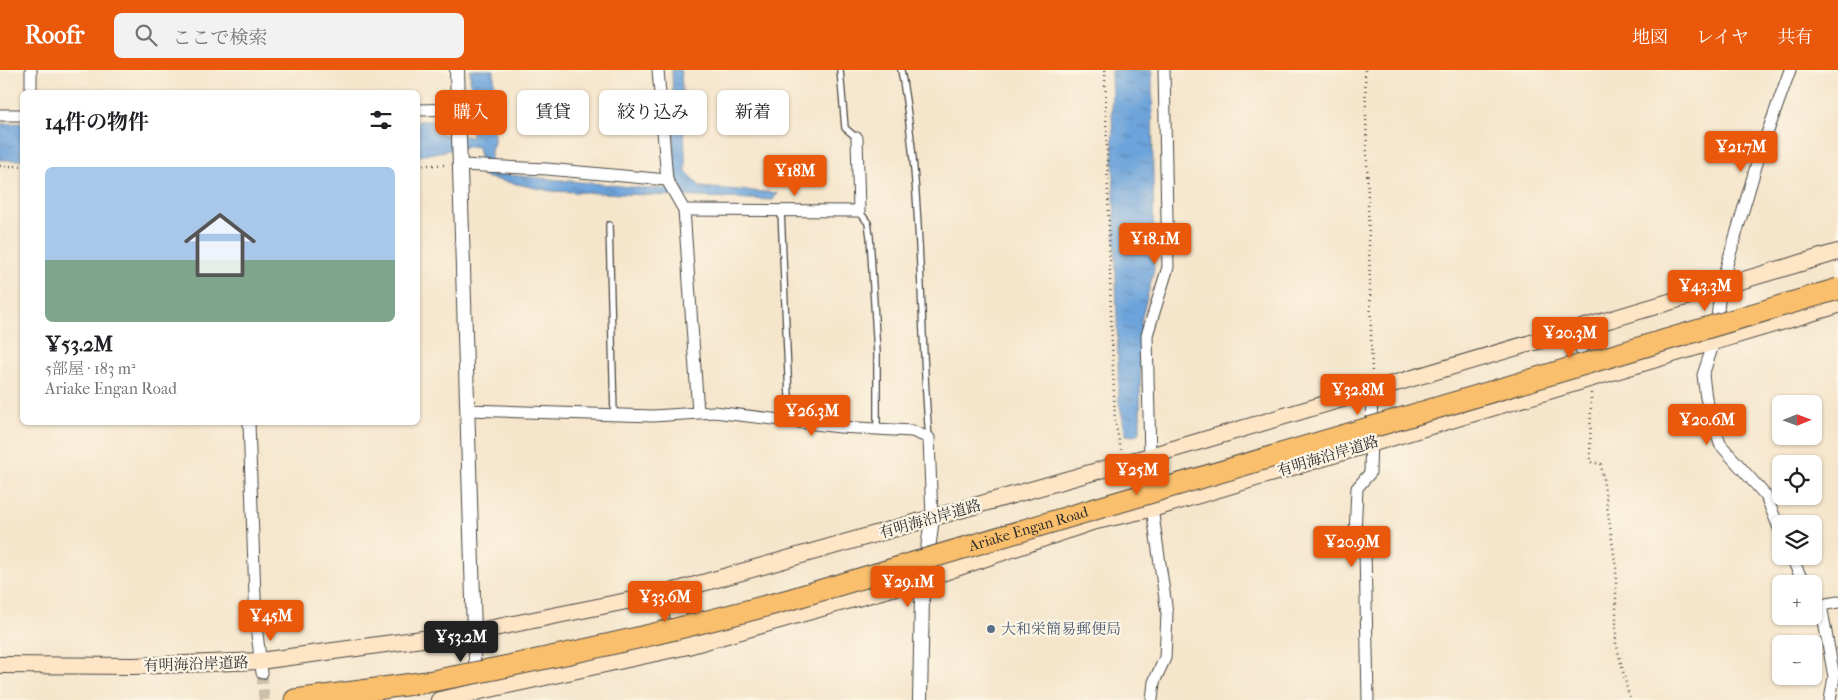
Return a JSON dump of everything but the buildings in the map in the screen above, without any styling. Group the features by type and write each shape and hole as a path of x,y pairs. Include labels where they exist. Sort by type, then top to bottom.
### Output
{"highway":[{"name":"Ariake Engan Road","path":"295,700 426,682 563,656 689,627 788,600 1838,289"}],"main road":[{"name":"有明海沿岸道路","path":"0,665 261,667 474,632 671,592 1123,464 1721,285 1838,252"},
{"name":"有明海沿岸道路","path":"439,700 475,697 688,646 924,579 1092,522 1155,508 1838,305"},
{"path":"671,592 688,646"}],"street":[{"path":"31,70 31,90"},
{"path":"457,70 458,90"},
{"path":"658,70 667,180 684,210 698,412"},
{"path":"1152,700 1154,682 1165,658 1167,621 1153,515 1155,508 1150,456 1147,335 1168,267 1164,70"},
{"path":"1774,515 1766,496 1720,444 1712,421 1703,375 1714,342 1721,285 1760,153 1790,70"},
{"path":"420,110 435,110"},
{"path":"0,115 20,115"},
{"path":"459,135 475,697"},
{"path":"684,210 859,211 857,138"},
{"path":"461,165 547,169 667,180"},
{"path":"1574,330 1592,379"},
{"path":"1368,700 1365,550 1355,536 1357,488 1370,474 1372,390"},
{"path":"467,410 653,416 698,412 912,431 929,438 932,518 924,579 920,700"},
{"path":"249,425 256,626 261,667"},
{"path":"1822,601 1838,602"},
{"path":"1822,620 1834,677 1830,700"}],"lane":[{"path":"840,70 845,128 857,138"},
{"path":"901,70 917,197 922,331 929,438"},
{"path":"781,210 790,421"},
{"path":"859,211 868,223 869,230 877,353 877,429"},
{"path":"609,225 614,415"}],"path":[{"path":"1105,70 1115,421 1123,464"},
{"path":"1365,70 1372,390"},
{"path":"420,165 461,165"},
{"path":"0,166 20,166"},
{"path":"1592,379 1590,462 1601,464 1616,568 1616,643 1630,700"}],"water":[{"path":"470,70 494,70 494,90 471,90"},
{"path":"672,70 681,70 682,90 672,90"},
{"path":"1111,70 1152,70 1154,270 1141,321 1140,432 1134,436 1126,435 1119,402"},
{"path":"420,121 435,121 435,135 472,137 472,135 494,135 491,151 491,173 651,189 677,188 673,135 684,135 686,172 701,187 777,193 773,200 550,191 484,177 478,147 471,146 420,156"},
{"path":"20,123 20,160 0,160 0,124"}],"tunnel":[{"path":"262,673 264,700"}],"place":[{"name":"大和栄簡易郵便局","path":"991,629"}]}
